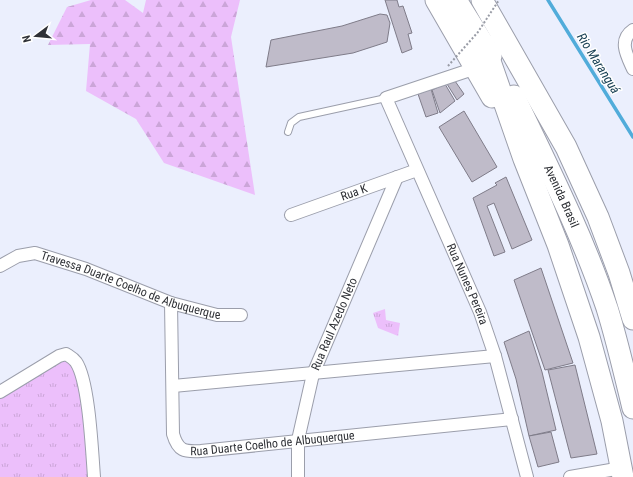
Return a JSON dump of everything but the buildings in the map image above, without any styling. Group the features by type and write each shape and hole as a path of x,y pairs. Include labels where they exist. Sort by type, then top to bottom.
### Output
{"highway":[{"path":"436,0 476,68 524,159"},
{"name":"Avenida Brasil","path":"456,0 484,44 513,95 552,174 583,245 607,308 633,408"},
{"name":"Avenida Brasil","path":"482,0 566,148 598,217 619,273 633,319"},
{"path":"484,44 524,159 558,245 589,337 623,473"}],"street":[{"path":"633,30 626,37 624,43 626,55 633,69"},
{"path":"386,98 476,68"},
{"name":"Rua Nunes Pereira","path":"386,98 417,170 453,246 480,312 495,356 527,477"},
{"name":"Rua K","path":"291,215 417,170"},
{"name":"Rua Raul Azedo Neto","path":"298,477 298,440 313,374 397,177"},
{"name":"Travessa Duarte Coelho de Albuquerque","path":"0,266 18,256 35,253 86,269 171,303 217,314 241,315"},
{"name":"Rua Duarte Coelho de Albuquerque","path":"171,303 173,434 176,443 181,449 190,452 201,451 512,418"},
{"path":"0,392 60,356 66,354 75,361 82,375 94,477"},
{"path":"173,386 495,356"},
{"path":"570,477 623,473"}],"lane":[{"path":"288,132 291,123 299,117 386,98"}],"path":[{"path":"448,66 478,32 499,0"}],"green space":[{"path":"91,0 125,0 143,13 146,0 240,0 231,37 255,195 164,163 136,119 86,91 90,44 48,45 67,7"},
{"path":"385,309 386,320 400,323 398,336 378,328 373,313"},
{"path":"63,360 71,364 79,380 91,477 0,477 0,397"}],"waterway":[{"name":"Rio Maranguá","path":"548,0 633,137"}]}
